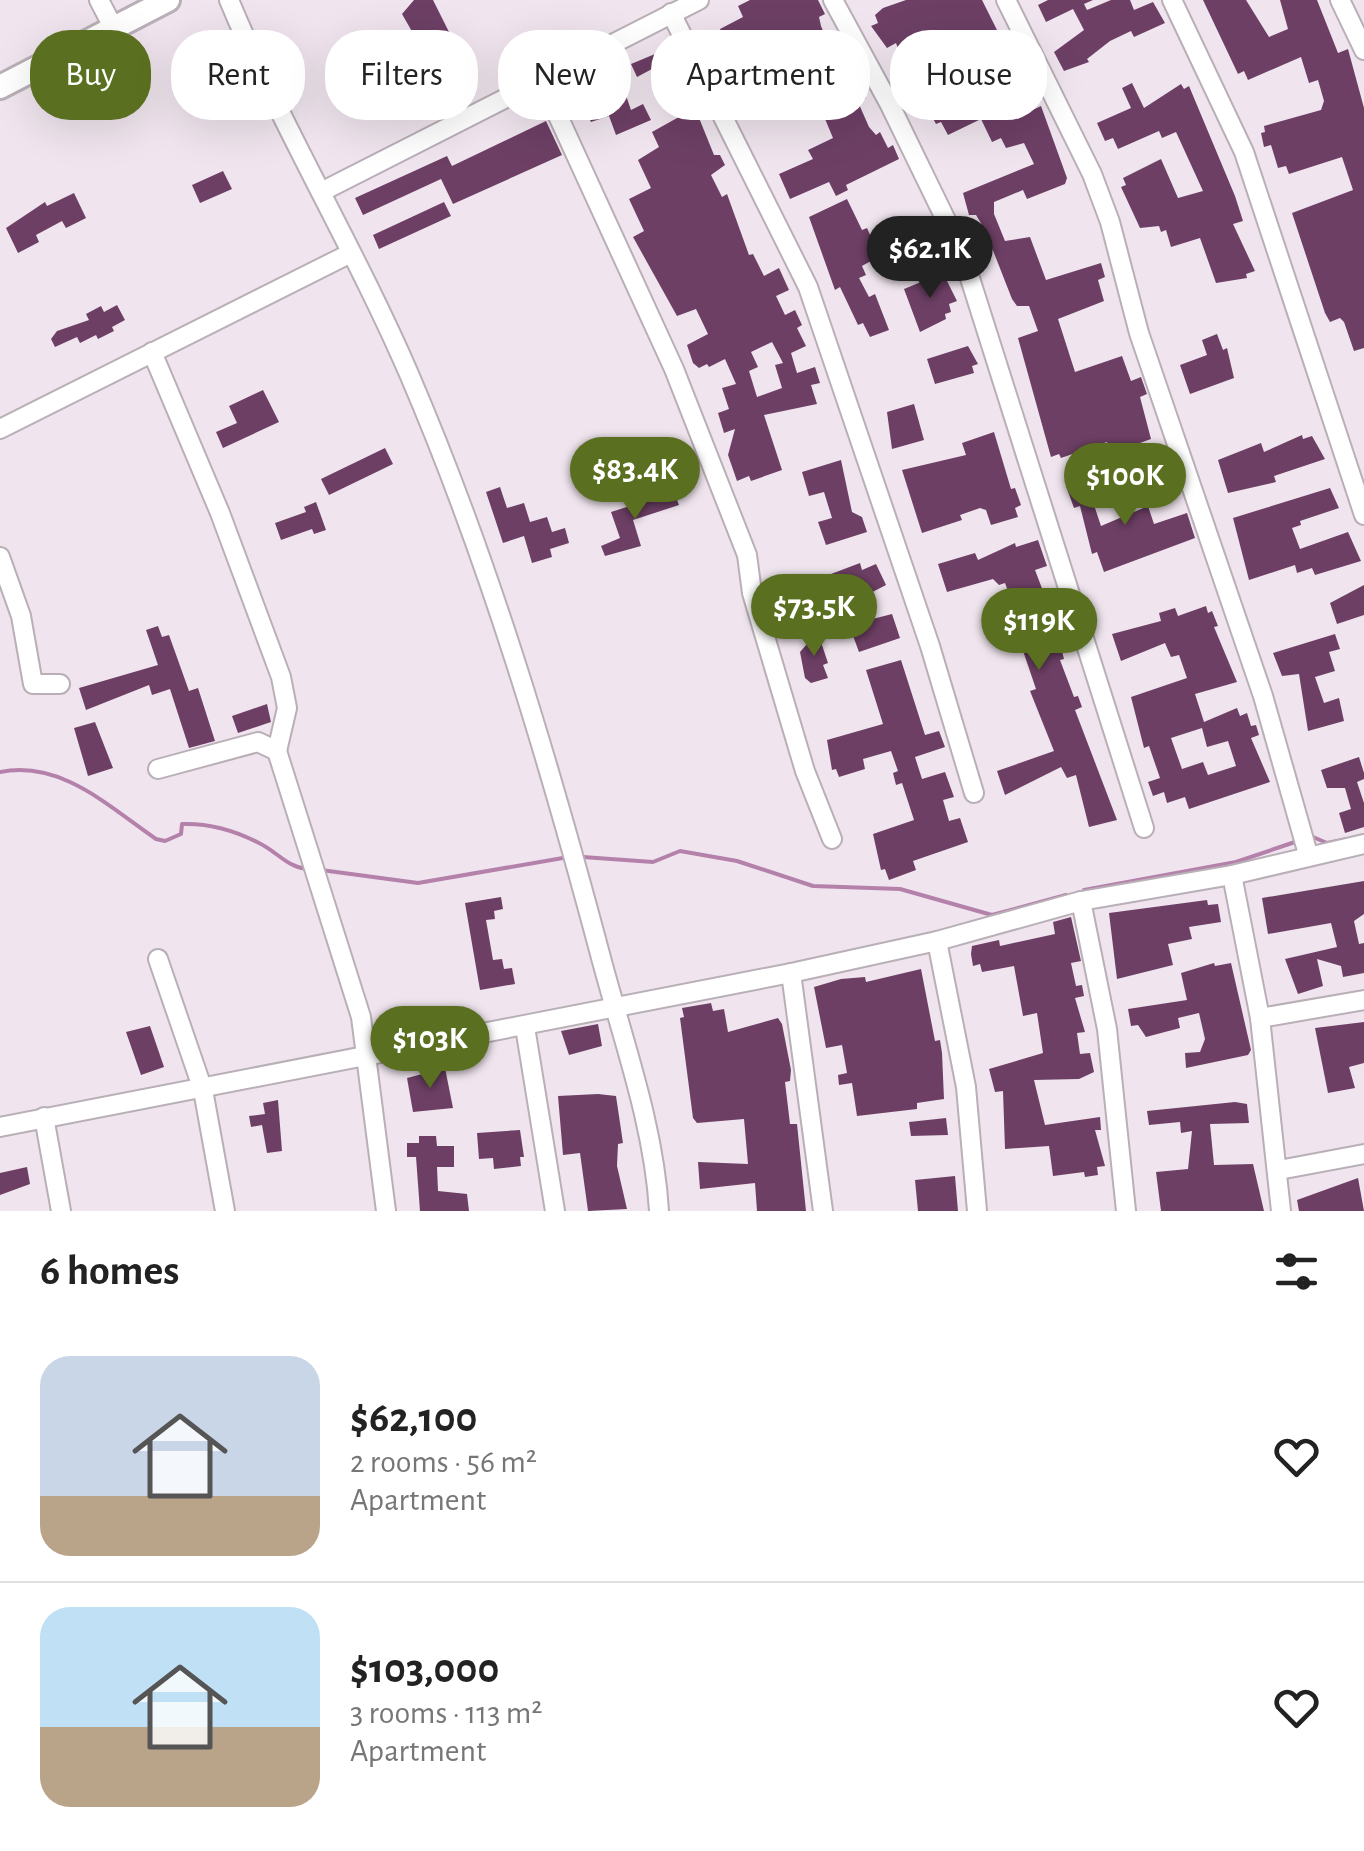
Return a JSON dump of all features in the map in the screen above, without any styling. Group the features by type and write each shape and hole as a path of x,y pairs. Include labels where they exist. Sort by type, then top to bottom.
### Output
{"main road":[{"path":"0,88 168,0"}],"street":[{"path":"99,0 114,28"},
{"path":"229,0 254,61 410,376 458,498 574,856 644,1115 660,1211"},
{"path":"631,34 699,0"},
{"path":"833,0 890,105 962,253 1144,828"},
{"path":"1006,0 1092,174 1110,222 1140,333 1262,696 1308,854"},
{"path":"1172,0 1244,152 1364,514"},
{"path":"1340,0 1364,50"},
{"path":"671,13 808,287 930,646 974,793"},
{"path":"321,192 498,103"},
{"path":"560,120 674,369 747,555 752,593 800,753 832,839"},
{"path":"0,429 351,253"},
{"path":"152,352 220,513 282,677 287,708 277,752 360,1017 386,1211"},
{"path":"0,557 21,616 29,675 34,684 60,684"},
{"path":"158,769 258,742 277,752"},
{"path":"0,1127 791,973 937,941 1081,901 1232,875 1308,854 1364,844"},
{"path":"1232,875 1260,1018 1281,1211"},
{"path":"1081,901 1107,1029 1126,1211"},
{"path":"937,941 966,1087 977,1211"},
{"path":"158,959 203,1090 226,1211"},
{"path":"791,973 823,1211"},
{"path":"1260,1018 1364,1000"},
{"path":"525,1027 555,1211"},
{"path":"44,1117 62,1211"},
{"path":"1279,1170 1364,1154"}],"building":[{"path":"414,0 433,0 448,30 411,30 402,14"},
{"path":"750,0 818,0 825,14 819,17 823,30 720,30 743,17 738,6"},
{"path":"906,0 982,0 997,30 890,30 887,48 871,26 878,23 875,15"},
{"path":"1048,0 1093,0 1084,4 1087,10 1111,0 1130,0 1134,10 1153,2 1165,23 1134,37 1131,31 1110,41 1087,59 1089,62 1064,71 1054,52 1084,30 1073,9 1046,22 1038,5"},
{"path":"1203,0 1246,0 1269,37 1288,29 1280,0 1317,0 1338,53 1348,49 1364,108 1364,348 1354,351 1344,322 1340,318 1330,322 1325,313 1292,213 1353,190 1342,157 1289,174 1286,166 1278,168 1271,145 1264,147 1261,133 1265,132 1264,126 1321,110 1324,101 1318,80 1309,83 1301,57 1248,80 1244,71 1238,74"},
{"path":"651,56 651,70 637,77 631,64"},
{"path":"1132,83 1144,108 1181,84 1184,89 1189,86 1243,221 1233,224 1255,271 1246,274 1247,278 1216,283 1200,238 1171,247 1166,230 1161,232 1159,226 1140,228 1121,187 1126,185 1123,178 1161,159 1178,198 1203,191 1176,132 1162,138 1159,131 1118,149 1113,138 1105,141 1097,123 1131,108 1122,88"},
{"path":"643,104 651,120 616,135 610,120 631,120 631,110"},
{"path":"674,120 700,120 714,155 720,155 725,165 711,175 722,197 727,194 749,255 753,254 764,276 779,268 789,290 776,296 785,315 795,310 802,325 797,328 806,346 791,353 797,373 815,367 820,383 811,385 817,404 764,415 782,470 751,481 749,476 737,481 728,455 735,429 724,433 718,413 729,409 722,388 736,384 725,359 709,367 707,364 699,368 693,363 687,345 708,334 696,309 677,316 633,237 644,231 629,199 651,188 638,160 659,147 652,132","holes":["772,342 783,363 775,365 782,388 757,397 749,371 758,367 751,352"]},
{"path":"825,120 866,120 876,135 880,132 888,148 893,145 899,159 846,185 848,190 836,196 829,182 790,199 779,174 813,159 808,150 833,138"},
{"path":"934,120 979,120 948,135 941,122 936,124"},
{"path":"981,120 1046,120 1067,178 1065,184 1027,199 1023,190 994,202 994,214 1005,241 1030,237 1046,280 1101,263 1105,277 1098,280 1104,301 1058,319 1075,372 1122,356 1131,381 1141,377 1147,394 1140,397 1151,439 1140,443 1148,467 1167,460 1172,474 1165,477 1171,495 1144,504 1129,474 1116,479 1107,442 1061,458 1059,454 1051,457 1018,338 1038,331 1029,306 1017,306 1012,299 985,230 976,215 969,215 963,193 1034,164 1024,143 1006,148 1001,138 992,142"},
{"path":"546,121 562,155 453,204 441,179 363,215 355,198 447,156 452,166"},
{"path":"223,171 232,189 200,203 192,185"},
{"path":"74,193 86,218 66,228 62,221 36,235 39,242 18,253 6,228 45,202 47,206"},
{"path":"847,199 862,230 867,228 871,237 920,221 936,244 931,246 933,254 905,266 894,248 862,266 866,275 859,278 869,297 875,294 889,330 870,337 863,323 858,325 840,287 835,290 809,217"},
{"path":"444,202 451,216 379,249 373,235"},
{"path":"943,273 957,301 949,304 951,312 945,314 946,319 920,332 904,289"},
{"path":"117,305 125,320 112,327 114,331 80,343 77,337 55,347 51,339 57,331 89,320 86,314 101,306 104,312"},
{"path":"1217,334 1223,350 1227,348 1234,378 1190,394 1180,365 1207,355 1202,340"},
{"path":"968,346 978,364 972,366 974,373 935,384 927,359"},
{"path":"263,390 279,422 223,448 216,432 237,423 229,406"},
{"path":"914,404 924,440 892,449 887,412"},
{"path":"994,432 1011,489 1015,488 1021,505 1015,508 1018,517 991,525 986,510 980,508 960,515 962,520 922,533 902,470 966,455 962,443"},
{"path":"1302,435 1303,439 1312,436 1325,459 1274,476 1276,482 1228,493 1218,460 1261,443 1264,452"},
{"path":"385,448 393,464 329,495 321,479"},
{"path":"841,460 852,512 862,517 867,532 826,545 818,522 832,518 824,492 809,496 802,472"},
{"path":"1106,477 1113,499 1094,505 1101,526 1148,506 1154,524 1187,513 1195,538 1104,572 1097,552 1092,554 1080,506 1074,508 1066,486"},
{"path":"500,487 507,508 524,503 530,522 547,517 552,532 565,528 569,543 550,549 552,557 532,563 524,536 503,543 486,492"},
{"path":"1330,488 1339,508 1300,521 1301,525 1292,528 1300,549 1348,532 1361,561 1315,575 1312,568 1297,573 1295,565 1249,580 1233,518"},
{"path":"674,492 679,505 633,520 641,546 605,556 601,546 620,538 611,512"},
{"path":"316,502 326,530 314,534 312,529 281,540 275,523 306,512 304,507"},
{"path":"1038,540 1047,566 1035,570 1054,620 1064,659 1060,660 1074,697 1078,696 1082,707 1075,710 1117,820 1089,827 1076,775 1067,778 1061,767 1005,795 997,771 1054,751 1030,691 1036,689 1019,639 1025,637 1005,583 999,585 993,579 947,592 938,564 975,553 978,560 1015,543 1016,547"},
{"path":"860,563 862,570 876,564 886,585 859,599 858,595 834,603 839,619 819,625 814,608 791,616 784,588 832,578 831,574"},
{"path":"1364,585 1364,615 1337,624 1330,603"},
{"path":"1206,606 1208,613 1212,611 1218,626 1214,627 1237,682 1195,694 1204,722 1237,708 1240,716 1247,713 1251,726 1256,725 1259,735 1251,738 1270,782 1189,809 1185,797 1167,803 1164,792 1153,796 1148,782 1160,778 1149,746 1144,748 1131,697 1187,678 1179,655 1171,657 1165,643 1121,661 1112,634 1161,621 1159,613 1175,608 1178,616","holes":["1202,728 1207,747 1228,741 1236,766 1208,775 1203,762 1182,769 1171,738"]},
{"path":"892,614 900,638 859,652 849,625"},
{"path":"158,626 162,637 169,635 189,691 198,688 215,741 189,748 170,689 152,695 149,685 86,710 79,688 158,665 146,630"},
{"path":"818,633 828,663 823,665 828,678 811,683 805,678 800,652 807,644 805,637"},
{"path":"1335,634 1340,649 1329,652 1335,671 1315,677 1324,703 1339,698 1344,721 1308,731 1299,674 1282,676 1273,653"},
{"path":"901,660 925,735 939,731 945,747 915,757 922,779 945,772 954,797 943,800 949,821 960,818 968,842 913,861 916,870 889,880 885,869 881,870 873,834 914,820 902,783 896,785 893,773 898,771 891,751 863,759 865,769 839,777 836,769 832,770 827,740 883,724 866,670"},
{"path":"267,704 271,722 238,733 232,716"},
{"path":"95,722 113,768 88,776 74,728"},
{"path":"1359,757 1364,773 1364,779 1357,782 1364,803 1364,827 1345,833 1339,813 1351,809 1345,788 1327,788 1321,770"},
{"path":"1364,881 1364,914 1354,921 1359,944 1364,943 1364,973 1343,977 1341,966 1317,959 1323,986 1298,994 1285,959 1337,947 1331,923 1268,934 1262,898"},
{"path":"501,897 503,909 494,911 495,919 486,920 493,960 502,959 504,969 512,968 515,984 480,990 465,903"},
{"path":"1207,900 1208,905 1218,904 1221,922 1189,927 1192,939 1168,944 1173,965 1117,979 1109,913"},
{"path":"1071,917 1081,961 1071,963 1076,986 1082,985 1084,996 1075,998 1085,1032 1077,1033 1080,1054 1090,1053 1094,1072 1079,1079 1034,1080 1045,1125 1100,1117 1101,1130 1095,1130 1105,1166 1097,1167 1098,1175 1085,1177 1084,1172 1053,1176 1049,1146 1005,1149 1003,1091 995,1092 989,1069 1043,1053 1037,1013 1023,1016 1014,966 982,972 980,964 973,966 971,954 972,946 999,940 1000,946 1055,934 1053,922"},
{"path":"1214,963 1231,963 1251,1050 1248,1055 1186,1068 1185,1053 1200,1052 1205,1039 1199,1013 1178,1018 1180,1028 1146,1037 1138,1025 1131,1026 1128,1009 1187,1000 1181,973"},
{"path":"921,969 935,1041 940,1040 944,1099 917,1103 917,1109 857,1116 852,1083 839,1085 838,1075 847,1073 842,1045 826,1048 814,987 841,979 865,977 866,982"},
{"path":"711,1003 713,1011 724,1009 728,1032 778,1018 782,1024 791,1070 790,1081 785,1082 790,1124 797,1124 806,1211 757,1211 755,1183 700,1189 698,1162 748,1164 744,1119 697,1123 693,1118 680,1018 684,1017 682,1008"},
{"path":"1364,1022 1364,1063 1349,1067 1355,1088 1328,1093 1315,1028"},
{"path":"598,1024 602,1046 569,1055 561,1031"},
{"path":"150,1026 164,1067 141,1075 126,1032"},
{"path":"445,1068 453,1108 413,1112 407,1078"},
{"path":"558,1096 616,1096 623,1143 618,1144 617,1166 627,1209 588,1211 580,1153 563,1155"},
{"path":"278,1100 282,1151 267,1153 262,1125 251,1127 249,1116 265,1114 263,1103"},
{"path":"1247,1104 1249,1123 1210,1124 1214,1165 1253,1164 1264,1211 1161,1211 1156,1172 1188,1169 1192,1131 1181,1133 1180,1122 1149,1125 1147,1111"},
{"path":"946,1118 948,1135 911,1136 909,1122"},
{"path":"520,1130 524,1157 520,1157 521,1166 494,1169 493,1158 479,1159 477,1133"},
{"path":"419,1136 436,1136 437,1146 454,1146 454,1167 437,1167 438,1191 467,1194 469,1211 420,1211 416,1157 407,1157 407,1143 419,1143"},
{"path":"27,1167 30,1184 0,1195 0,1173"},
{"path":"955,1176 958,1211 918,1211 915,1180"},
{"path":"1358,1178 1364,1211 1299,1211 1297,1200"}],"waterway":[{"path":"0,772 22,770 64,779 102,800 156,839 165,841 181,834 182,824 212,826 250,838 293,865 307,869"},
{"path":"1313,837 1327,843 1347,839"},
{"path":"1084,890 1236,862 1295,842"},
{"path":"583,857 653,862 680,851 737,861 813,886 900,889 992,915 1066,895"},
{"path":"321,870 418,883 563,858"}]}
